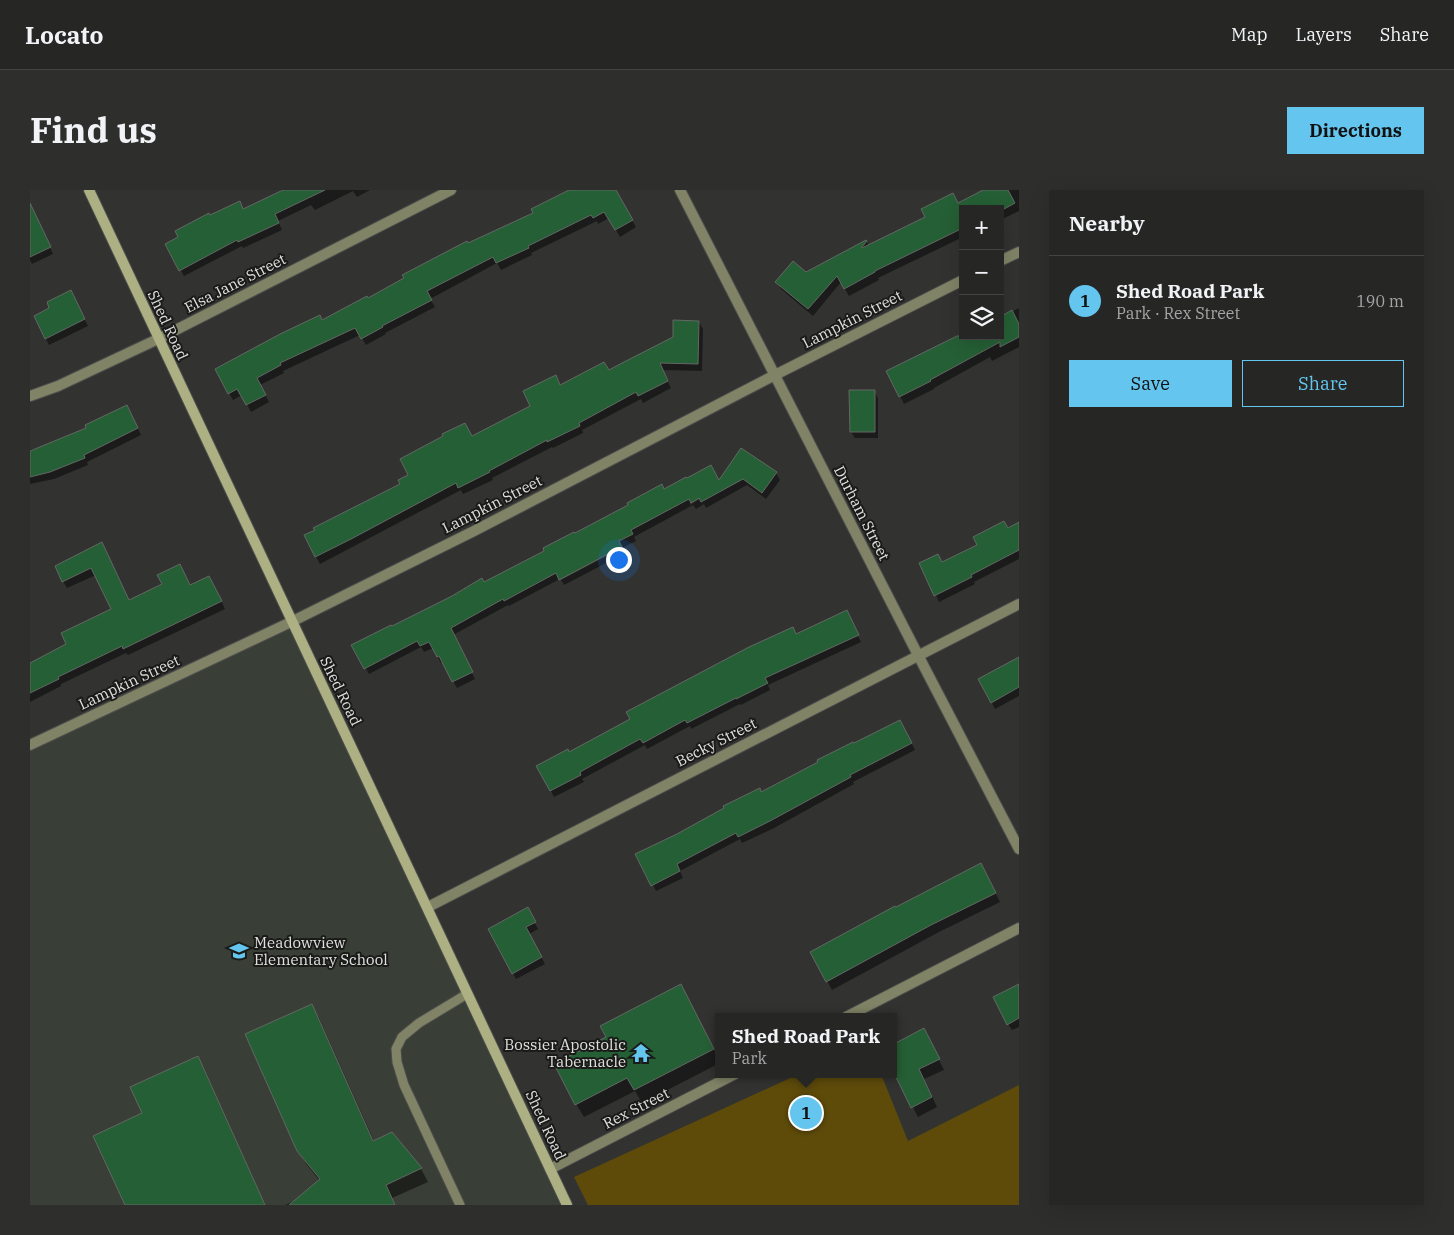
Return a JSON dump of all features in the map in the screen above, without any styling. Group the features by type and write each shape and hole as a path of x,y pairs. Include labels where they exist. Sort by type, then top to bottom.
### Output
{"street":[{"name":"Shed Road","path":"88,190 567,1205"},
{"name":"Elsa Jane Street","path":"30,396 58,386 158,339 451,190"},
{"name":"Durham Street","path":"680,190 1019,849"},
{"path":"1004,259 1019,252"},
{"name":"Lampkin Street","path":"30,745 291,622 474,531 959,282"},
{"name":"Becky Street","path":"428,907 1019,604"},
{"path":"854,1013 1019,928"},
{"name":"Rex Street","path":"550,1169 727,1078"}],"lane":[{"path":"460,1205 404,1085 397,1062 396,1049 402,1037 419,1023 467,994"}],"shaded area":[{"name":"Meadowview Elementary School","path":"291,622 567,1205 30,1205 30,745"},
{"path":"790,1078 883,1078 908,1141 1019,1085 1019,1205 588,1205 574,1177"}],"building":[{"path":"283,190 325,190 275,214 279,223 238,242 237,240 179,271 165,244 178,237 175,231 209,213 210,215 240,201 243,209"},
{"path":"569,190 616,190 633,220 615,230 604,212 593,218 591,215 496,263 493,257 427,291 432,300 361,339 355,328 280,363 281,365 257,378 266,395 246,405 237,389 228,394 215,369 320,315 322,320 367,296 368,298 404,278 402,275 467,241 468,243 533,213 531,209"},
{"path":"983,190 1008,190 1015,203 1004,209 1004,205 959,205 959,230 875,271 844,289 837,276 808,309 775,282 793,261 806,272 866,240 862,248 925,217 921,209 953,193 958,203"},
{"path":"30,203 51,247 30,257"},
{"path":"71,290 85,319 45,339 34,316 49,308 47,302"},
{"path":"1012,310 1019,324 1019,337 1000,347 1000,342 899,397 886,371 957,336 959,336 959,340 1004,340 1004,315"},
{"path":"673,320 699,321 698,364 660,363 668,381 638,396 636,392 579,423 580,426 547,442 547,440 458,488 456,483 315,557 304,535 315,530 313,528 400,484 398,480 408,475 400,459 443,436 442,434 465,423 472,436 530,406 523,391 556,375 560,385 604,362 609,370 673,337"},
{"path":"849,390 875,390 875,432 850,432"},
{"path":"127,405 138,428 84,455 85,458 50,472 30,477 30,451 86,428 85,425"},
{"path":"741,448 777,472 762,493 743,479 701,502 699,498 691,503 689,499 631,530 633,534 619,541 624,551 610,558 608,554 559,580 556,573 504,601 503,599 451,628 473,672 452,682 439,656 437,657 429,642 420,646 417,641 364,669 351,645 452,596 482,578 484,582 544,551 543,548 628,505 627,503 662,484 664,489 711,465 719,480"},
{"path":"1004,521 1008,528 1019,522 1019,550 934,596 919,563 938,554 942,562 977,545 973,537"},
{"path":"102,542 129,600 162,584 157,575 180,564 190,585 209,576 222,601 123,649 122,646 58,677 59,679 30,693 30,663 66,644 61,633 111,609 91,568 62,582 55,566"},
{"path":"847,610 859,635 765,678 768,683 687,723 685,720 643,743 640,739 580,772 581,775 550,791 536,766 568,749 569,752 630,719 626,712 749,647 793,627 796,634"},
{"path":"1019,657 1019,687 991,703 978,679"},
{"path":"900,720 912,743 850,775 851,777 770,821 738,837 736,833 677,864 680,871 651,886 635,854 677,834 724,808 723,806 760,788 761,792 818,762 817,760"},
{"path":"981,863 996,893 931,925 826,982 810,952 895,906"},
{"path":"528,907 536,922 526,927 542,957 512,974 488,929"},
{"path":"681,984 714,1049 634,1090 627,1078 575,1105 554,1064 606,1037 600,1026"},
{"path":"1019,984 1019,1018 1007,1025 993,997"},
{"path":"312,1004 373,1141 392,1132 422,1168 386,1185 395,1205 289,1205 320,1179 297,1151 245,1034"},
{"path":"924,1028 940,1059 919,1069 932,1097 911,1108 896,1078 897,1042"},
{"path":"198,1056 265,1205 125,1205 93,1136 142,1113 130,1087"}],"place":[{"name":"Meadowview Elementary School","path":"239,951"},
{"name":"Bossier Apostolic Tabernacle","path":"641,1053"},
{"name":"Shed Road Park","path":"806,1113"}]}
